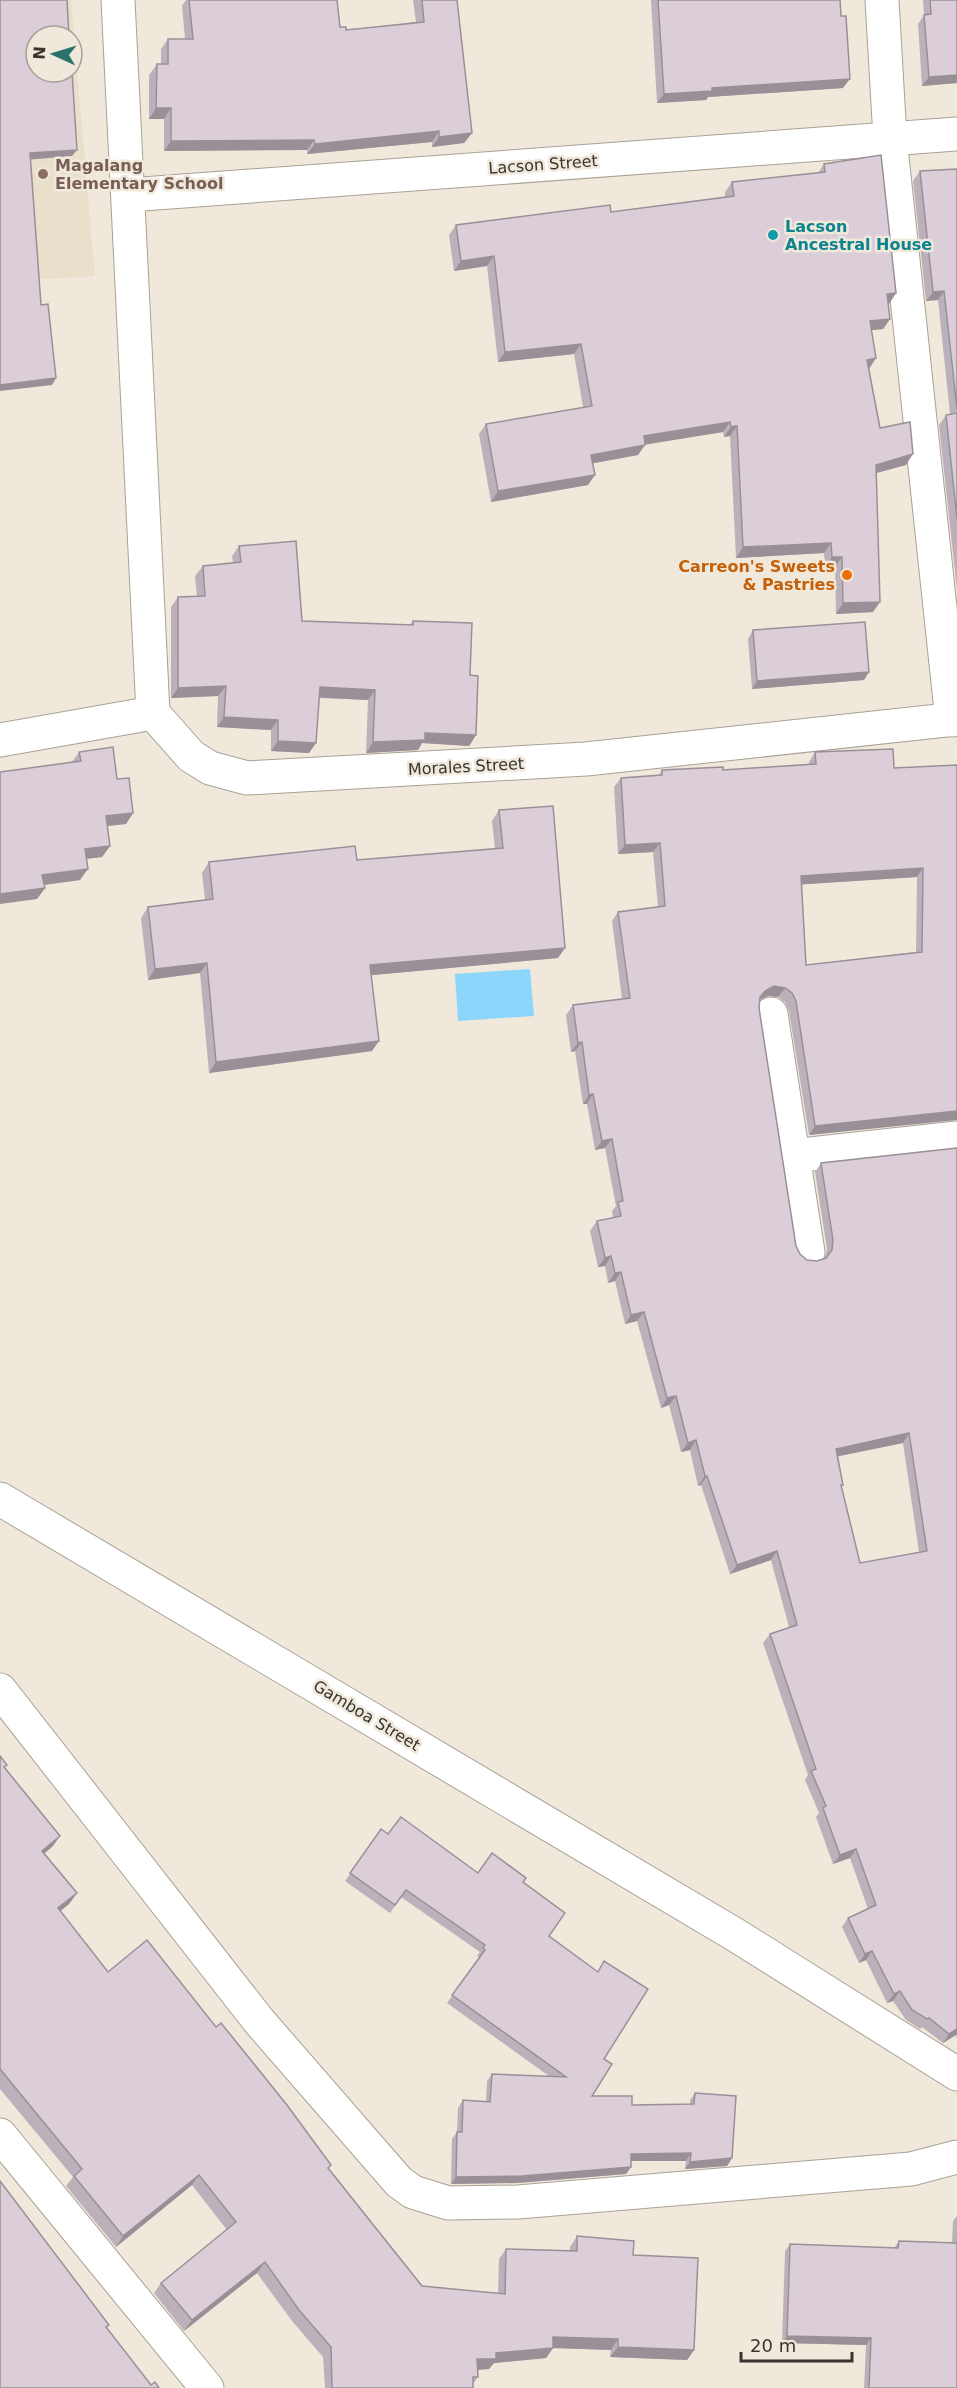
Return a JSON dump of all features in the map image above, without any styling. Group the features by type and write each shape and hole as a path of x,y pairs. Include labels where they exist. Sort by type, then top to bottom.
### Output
{"street":[{"path":"0,740 153,713 118,0"},
{"path":"882,0 890,138 954,719"},
{"name":"Lacson Street","path":"129,195 957,134"},
{"name":"Morales Street","path":"153,713 192,756 210,768 247,778 586,759 954,719"},
{"path":"771,1014 808,1252"},
{"path":"792,1156 957,1138"},
{"name":"Gamboa Street","path":"0,1499 734,1934 957,2074"},
{"path":"0,1690 259,2021 399,2182 413,2193 448,2203 518,2202 911,2169 957,2157"},
{"path":"0,2135 207,2388"}],"shaded area":[{"name":"Magalang Elementary School","path":"0,0 71,0 73,24 24,24 24,84 78,84 95,276 0,282"}],"water":[{"path":"530,969 534,1016 458,1021 455,974"}],"building":[{"path":"0,0 67,0 68,24 24,24 24,84 73,84 77,150 30,153 41,305 48,304 56,378 0,385"},
{"path":"189,0 337,0 340,27 346,27 346,30 424,22 422,0 457,0 472,133 439,137 439,131 315,144 314,140 171,141 171,108 156,108 157,64 168,64 168,39 193,39"},
{"path":"658,0 840,0 841,16 846,16 850,79 712,88 712,91 664,94"},
{"path":"930,0 957,0 957,75 929,77 924,15 931,14"},
{"path":"881,155 896,293 887,294 890,319 870,321 876,358 867,360 880,428 910,422 913,454 876,465 880,602 843,603 842,557 832,557 831,543 743,547 737,426 731,427 730,422 644,436 645,445 591,455 595,475 498,491 486,424 592,406 581,344 505,352 494,256 461,261 456,225 610,205 611,212 734,196 732,182 825,172 824,164"},
{"path":"957,169 957,409 944,291 933,292 920,171"},
{"path":"957,413 957,519 946,415"},
{"path":"296,541 302,621 413,625 413,621 472,623 470,675 478,676 476,735 425,733 425,740 373,742 375,690 320,687 316,743 278,741 278,720 224,717 226,686 178,688 178,597 205,596 203,566 241,562 239,546"},
{"path":"865,622 869,672 757,681 753,630"},
{"path":"113,747 117,779 129,778 133,813 106,816 110,846 85,849 88,869 42,875 45,888 0,894 0,772 81,761 79,752"},
{"path":"893,749 894,768 957,765 957,1111 815,1126 796,1001 792,993 785,988 774,986 760,997 759,1008 796,1246 807,1260 817,1261 826,1258 832,1250 833,1240 821,1163 957,1148 957,2029 949,2034 929,2018 912,2010 900,1991 894,1994 872,1951 865,1954 848,1918 876,1905 856,1849 840,1855 823,1808 826,1806 811,1771 816,1769 770,1634 797,1625 777,1551 737,1565 707,1476 705,1476 696,1440 688,1443 676,1396 667,1398 644,1312 631,1315 621,1272 615,1273 611,1256 605,1258 597,1221 621,1216 618,1202 623,1201 612,1139 602,1141 593,1094 589,1095 582,1042 578,1043 573,1005 630,998 618,912 665,906 660,843 625,845 621,778 662,775 662,770 723,767 723,770 816,764 815,752","holes":["923,868 922,952 806,965 801,876","909,1433 927,1551 860,1563 841,1485 843,1485 836,1449"]},
{"path":"553,806 565,948 370,965 379,1041 216,1062 207,963 155,969 148,907 213,899 209,862 355,846 357,860 503,848 499,810"},
{"path":"0,1756 7,1765 4,1767 60,1836 42,1851 77,1893 58,1908 108,1972 147,1940 216,2027 221,2023 287,2105 331,2165 328,2168 422,2286 505,2294 506,2249 577,2251 577,2236 634,2241 633,2255 698,2258 694,2350 618,2347 618,2339 553,2337 553,2348 496,2353 496,2359 477,2359 478,2377 473,2377 473,2388 332,2388 331,2347 299,2310 265,2262 192,2320 161,2283 236,2222 199,2175 123,2236 74,2176 82,2169 0,2069"},
{"path":"401,1817 478,1873 492,1853 526,1878 523,1882 565,1913 549,1936 598,1972 604,1961 648,1989 604,2059 612,2064 592,2096 632,2096 632,2105 694,2104 695,2093 736,2096 732,2158 690,2162 691,2153 631,2154 631,2167 522,2176 456,2177 457,2132 462,2132 463,2100 490,2102 492,2074 566,2077 452,1995 485,1950 483,1948 485,1945 406,1890 395,1905 350,1873 381,1829 388,1834"},
{"path":"0,2181 109,2325 106,2327 151,2385 155,2382 159,2388 0,2388"},
{"path":"899,2241 957,2243 957,2388 869,2388 871,2338 787,2336 790,2244 898,2248"}],"place":[{"name":"Magalang Elementary School","path":"43,174"},
{"name":"Lacson Ancestral House","path":"773,235"},
{"name":"Carreon's Sweets & Pastries","path":"847,575"}]}
